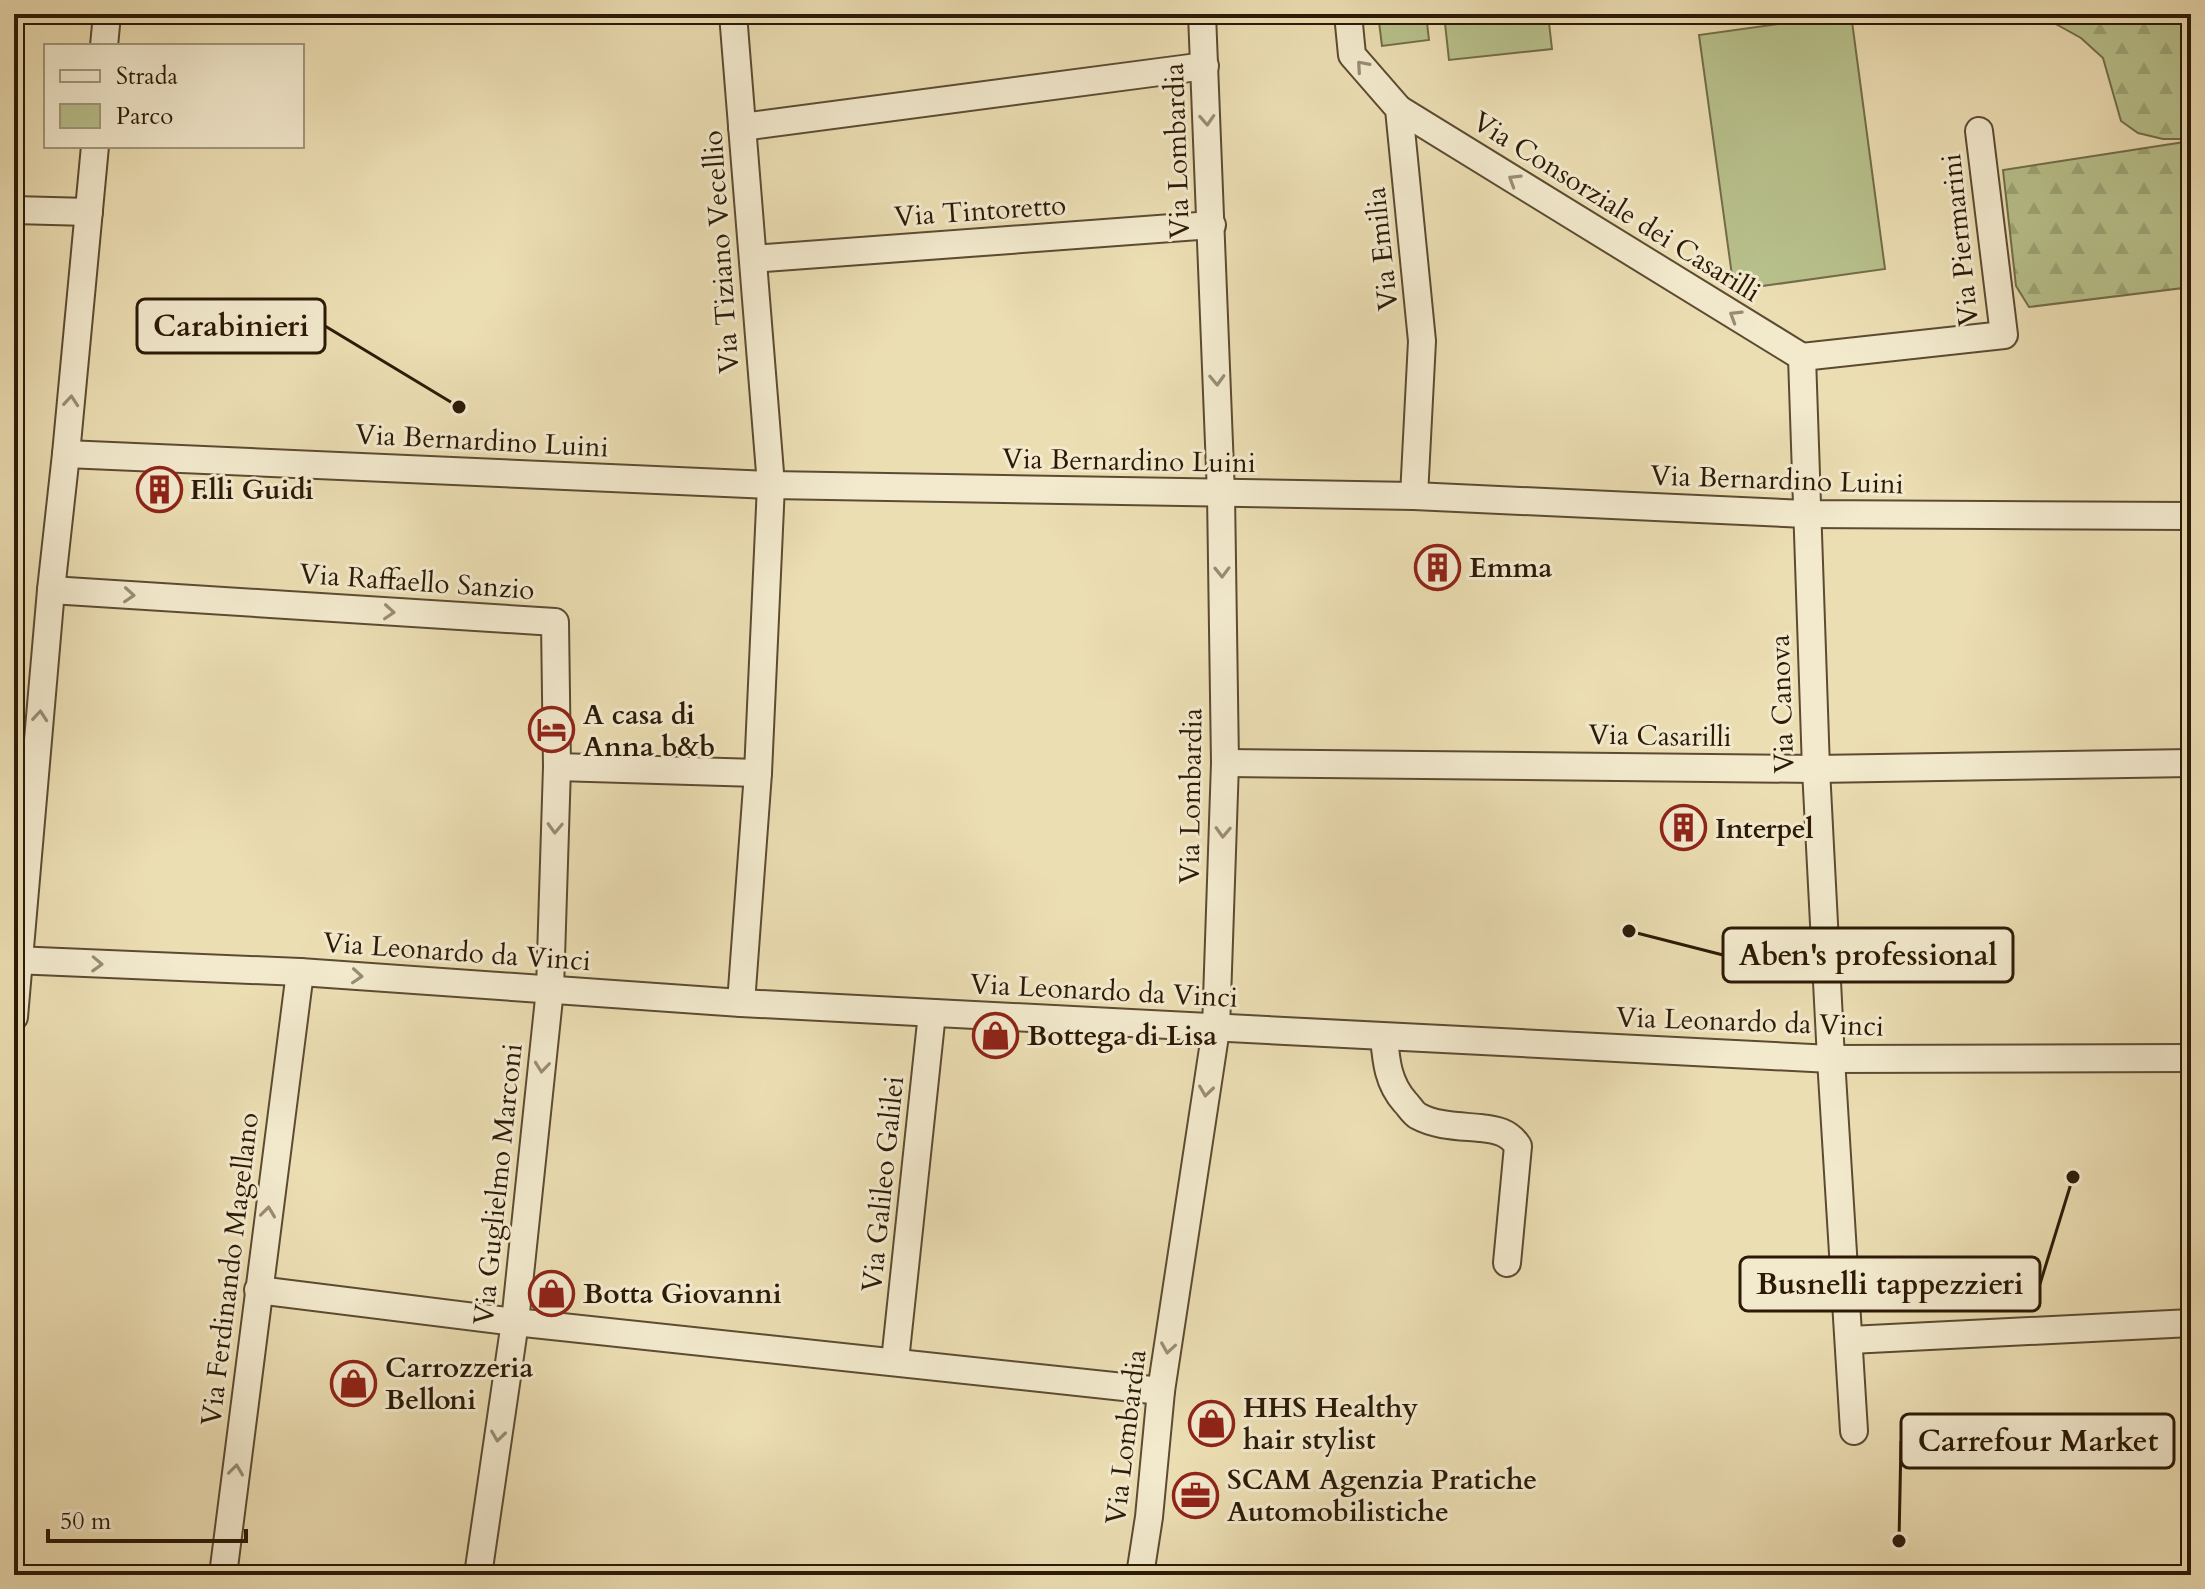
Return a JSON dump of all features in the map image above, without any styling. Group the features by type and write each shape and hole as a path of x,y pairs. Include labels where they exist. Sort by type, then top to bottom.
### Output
{"street":[{"path":"104,44 107,14"},
{"name":"Via Tiziano Vecellio","path":"733,14 771,485 758,773 741,1003"},
{"name":"Via Lombardia","path":"1140,1575 1161,1391 1216,1029 1225,763 1221,494 1202,14"},
{"path":"1348,14 1352,55 1399,109"},
{"path":"742,127 1205,66"},
{"name":"Via Consorziale dei Casarilli","path":"1399,109 1802,357"},
{"name":"Via Emilia","path":"1399,109 1422,341 1414,496"},
{"name":"Via Piermarini","path":"1802,357 2004,335 1979,131"},
{"path":"14,1017 51,590 95,148"},
{"path":"14,210 89,212"},
{"name":"Via Tintoretto","path":"753,259 1212,225"},
{"name":"Via Canova","path":"1802,357 1816,769 1854,1431"},
{"name":"Via Bernardino Luini","path":"66,454 771,485 1414,496 1806,514 2191,516"},
{"name":"Via Raffaello Sanzio","path":"51,590 555,622 557,767 550,989"},
{"name":"Via Casarilli","path":"1225,763 1816,769 2191,763"},
{"path":"557,767 758,773"},
{"name":"Via Leonardo da Vinci","path":"17,961 300,972 741,1003 1831,1059 2191,1058"},
{"name":"Via Ferdinando Magellano","path":"223,1575 300,972"},
{"name":"Via Guglielmo Marconi","path":"478,1575 515,1322 550,989"},
{"name":"Via Galileo Galilei","path":"895,1361 932,1013"},
{"path":"1384,1037 1391,1080 1400,1097 1416,1115 1440,1124 1497,1130 1512,1138 1518,1146 1507,1263"},
{"path":"258,1290 515,1322 1161,1391"},
{"path":"1850,1340 2191,1323"}],"green space":[{"path":"1378,14 1426,14 1429,40 1382,46"},
{"path":"1444,14 1548,14 1552,49 1449,60"},
{"path":"1851,14 1885,269 1734,290 1699,35"},
{"path":"2045,14 2191,14 2191,139 2163,139 2138,133 2121,121 2103,58 2081,38 2045,18"},
{"path":"2191,141 2191,287 2029,307 2016,286 2003,170"}],"place":[{"name":"Carabinieri","path":"459,407"},
{"name":"F.lli Guidi","path":"159,489"},
{"name":"Emma","path":"1438,567"},
{"name":"A casa di Anna b&b","path":"552,730"},
{"name":"Interpel","path":"1684,828"},
{"name":"Aben's professional","path":"1629,931"},
{"name":"Bottega di Lisa","path":"996,1035"},
{"name":"Busnelli tappezzieri","path":"2073,1177"},
{"name":"Botta Giovanni","path":"552,1293"},
{"name":"Carrozzeria Belloni","path":"354,1383"},
{"name":"HHS Healthy hair stylist","path":"1212,1423"},
{"name":"SCAM Agenzia Pratiche Automobilistiche","path":"1196,1495"},
{"name":"Carrefour Market","path":"1899,1541"}]}
